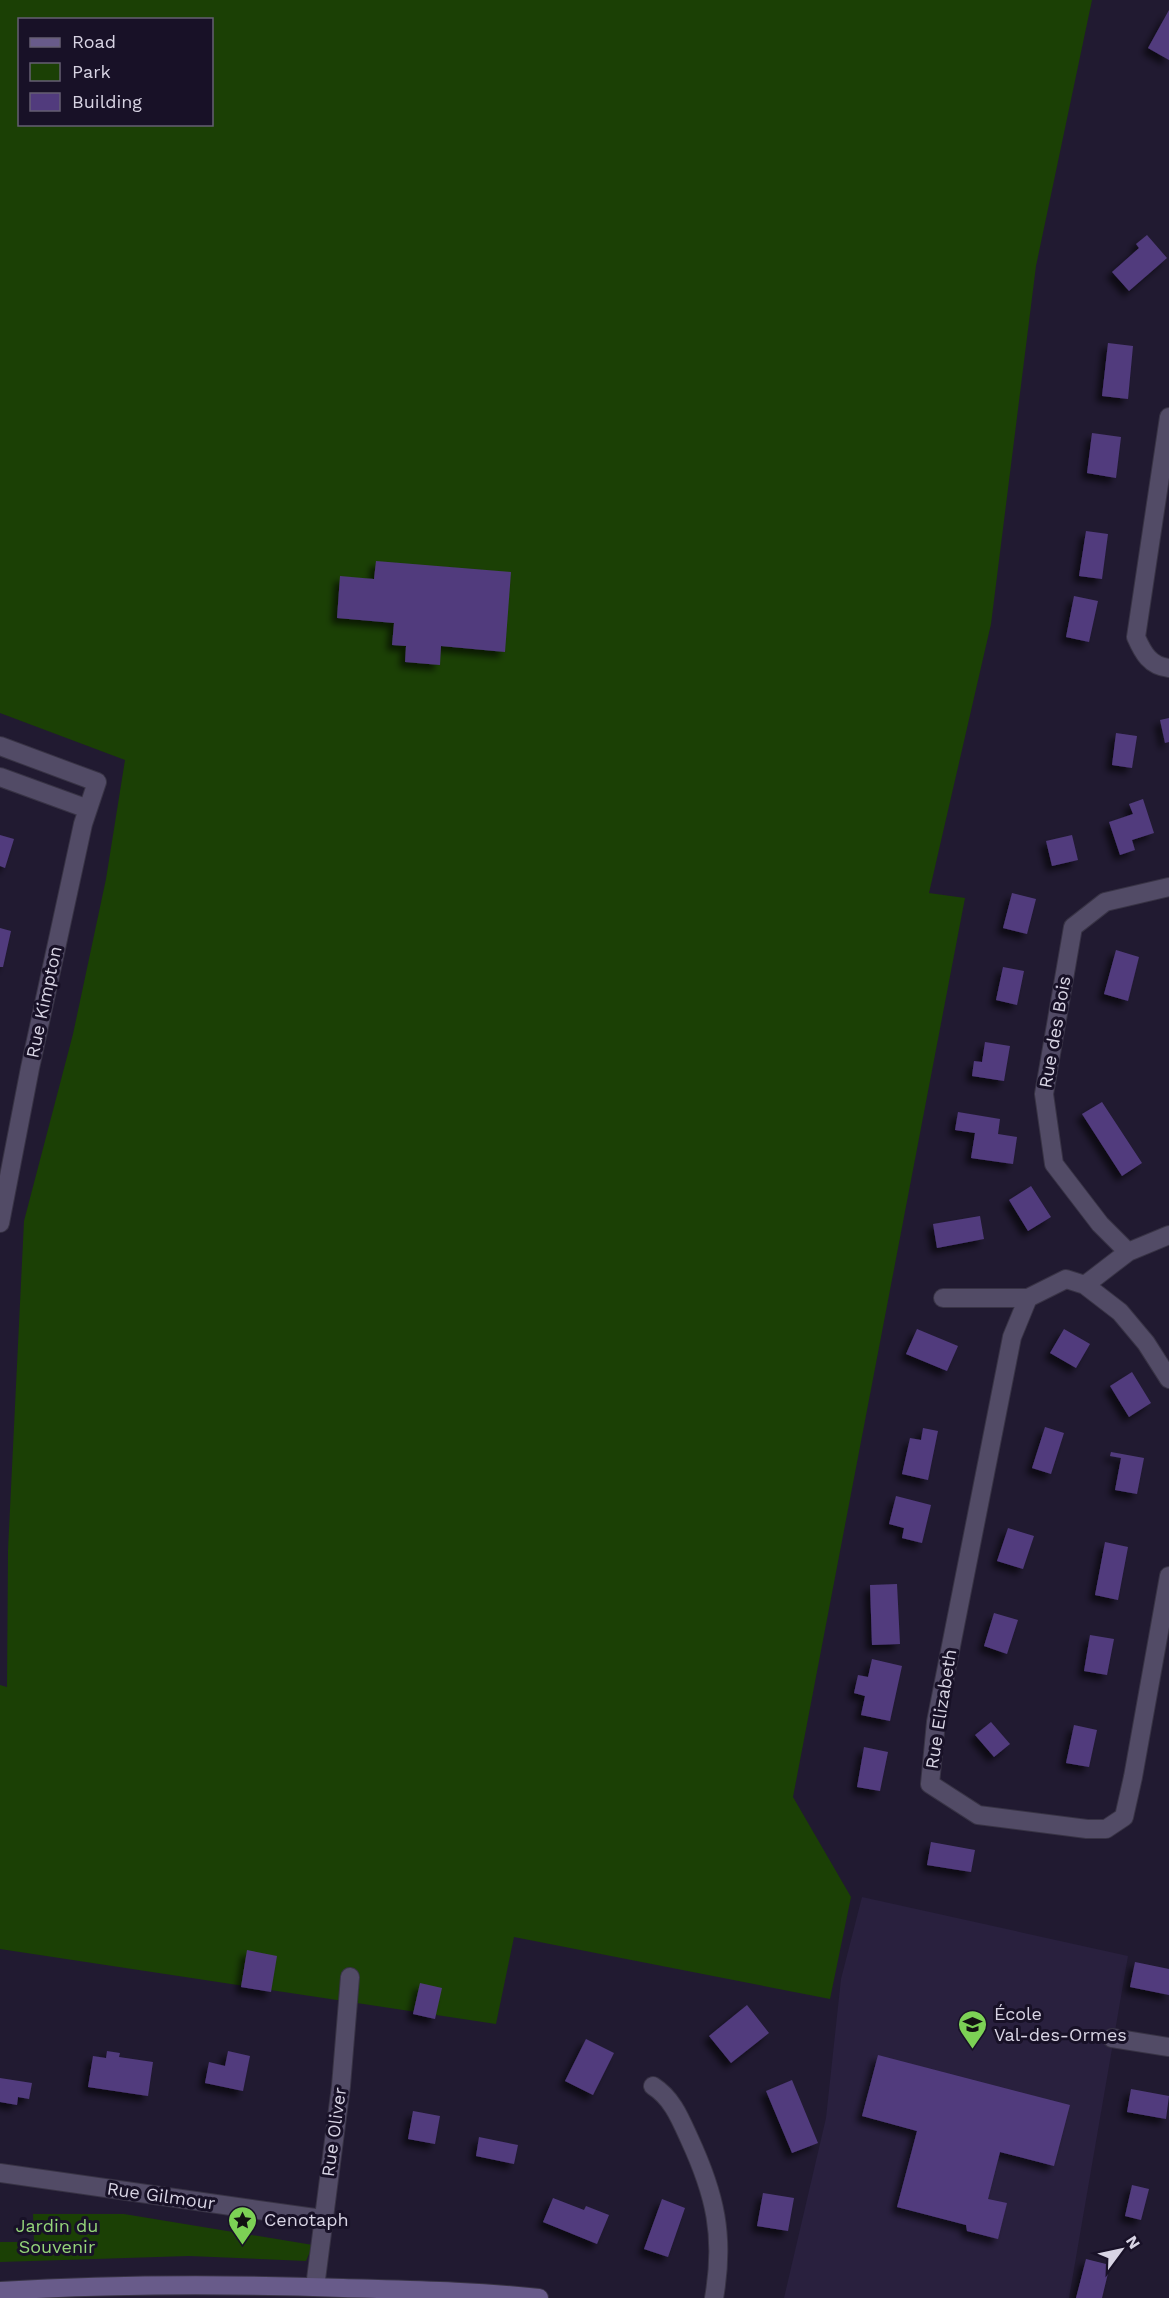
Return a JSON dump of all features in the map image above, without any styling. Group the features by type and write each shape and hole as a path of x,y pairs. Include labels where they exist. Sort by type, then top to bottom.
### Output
{"main road":[{"path":"0,2291 76,2292 315,2287 539,2298"}],"street":[{"path":"1169,417 1136,637 1144,655 1159,667 1169,668"},
{"name":"Rue Kimpton","path":"0,746 97,782 83,824 41,1014 0,1223"},
{"path":"0,777 88,809"},
{"name":"Rue des Bois","path":"1128,1252 1101,1224 1054,1164 1044,1094 1073,927 1105,902 1169,887"},
{"path":"1085,1284 1128,1252 1169,1235"},
{"path":"943,1298 1028,1298 1066,1279 1085,1284 1120,1312 1146,1343 1169,1379"},
{"name":"Rue Elizabeth","path":"1028,1298 1009,1348 936,1722 930,1784 978,1815 1087,1829 1106,1829 1124,1816 1165,1624 1169,1576"},
{"name":"Rue Oliver","path":"315,2287 341,2086 350,1977"},
{"path":"1112,2038 1169,2047"},
{"path":"653,2086 670,2101 681,2121 711,2194 718,2233 714,2298"},
{"name":"Rue Gilmour","path":"0,2173 322,2219"}],"shaded area":[{"name":"École Val-des-Ormes","path":"862,1897 1128,1956 1069,2298 784,2298 826,2118 841,1979"}],"green space":[{"path":"0,0 1092,0 1036,266 991,624 929,893 965,898 793,1797 851,1897 830,1999 514,1937 496,2024 0,1949 0,1685 7,1687 8,1550 24,1221 73,1034 106,879 125,760 0,713"},
{"name":"Jardin du Souvenir","path":"33,2214 124,2214 313,2245 306,2261 189,2256 0,2262 0,2242 34,2242"}],"building":[{"path":"1169,10 1169,60 1148,48"},
{"path":"1147,235 1167,258 1129,291 1112,272 1139,248 1136,244"},
{"path":"1108,343 1133,346 1128,399 1102,396"},
{"path":"1092,433 1121,437 1116,478 1087,473"},
{"path":"1086,531 1108,534 1102,579 1079,576"},
{"path":"376,561 511,572 505,652 441,646 440,665 405,662 406,646 392,645 394,623 337,618 340,576 374,579"},
{"path":"1074,596 1098,601 1089,642 1066,637"},
{"path":"1169,718 1169,742 1165,743 1160,720"},
{"path":"1116,733 1137,736 1132,768 1112,765"},
{"path":"1143,799 1154,833 1132,840 1135,850 1120,855 1109,822 1133,814 1129,804"},
{"path":"0,835 14,839 5,868 0,866"},
{"path":"1072,835 1078,860 1052,866 1046,841"},
{"path":"1012,893 1036,899 1027,934 1003,928"},
{"path":"0,928 11,931 3,967 0,967"},
{"path":"1116,950 1139,957 1128,1001 1104,994"},
{"path":"1003,967 1024,971 1017,1005 996,1000"},
{"path":"985,1042 1010,1046 1004,1081 972,1076 974,1061 982,1062"},
{"path":"1102,1102 1142,1163 1122,1176 1082,1114"},
{"path":"958,1112 1000,1119 998,1134 1017,1137 1013,1164 971,1158 975,1133 955,1130"},
{"path":"1031,1186 1051,1217 1028,1231 1009,1200"},
{"path":"980,1216 984,1239 937,1248 933,1224"},
{"path":"917,1329 958,1346 947,1371 906,1354"},
{"path":"1064,1329 1090,1344 1076,1368 1050,1353"},
{"path":"1132,1372 1151,1403 1129,1417 1110,1386"},
{"path":"1045,1427 1064,1433 1051,1474 1032,1468"},
{"path":"923,1428 938,1431 928,1480 902,1474 910,1438 921,1440"},
{"path":"1111,1452 1144,1458 1137,1494 1115,1490 1121,1458 1110,1456"},
{"path":"896,1496 931,1505 922,1543 902,1538 904,1528 889,1524"},
{"path":"1008,1528 1034,1536 1023,1569 997,1561"},
{"path":"1105,1542 1128,1547 1118,1600 1095,1595"},
{"path":"897,1584 900,1644 872,1645 870,1585"},
{"path":"994,1613 1018,1620 1007,1654 984,1646"},
{"path":"1090,1635 1114,1639 1107,1675 1084,1671"},
{"path":"872,1659 902,1666 890,1721 861,1715 865,1696 854,1693 858,1675 868,1677"},
{"path":"991,1722 1010,1744 994,1757 975,1735"},
{"path":"1074,1725 1097,1730 1089,1767 1066,1763"},
{"path":"864,1747 888,1752 880,1791 857,1787"},
{"path":"931,1842 975,1850 971,1872 927,1865"},
{"path":"247,1950 277,1956 271,1992 241,1987"},
{"path":"1135,1962 1169,1969 1169,1995 1130,1987"},
{"path":"420,1983 442,1988 435,2019 413,2014"},
{"path":"747,2005 769,2033 731,2063 709,2036"},
{"path":"586,2039 614,2053 593,2095 565,2081"},
{"path":"107,2051 120,2053 119,2057 153,2062 148,2096 88,2087 93,2056 106,2058"},
{"path":"228,2051 250,2056 243,2091 205,2083 209,2062 225,2066"},
{"name":"École Val-des-Ormes","path":"878,2055 1070,2105 1054,2166 1000,2152 988,2199 1007,2203 998,2239 967,2231 966,2225 897,2207 917,2131 862,2116"},
{"path":"0,2078 32,2083 29,2099 18,2097 17,2105 0,2102"},
{"path":"792,2080 818,2143 792,2153 766,2091"},
{"path":"1131,2089 1169,2096 1166,2119 1127,2112"},
{"path":"413,2111 440,2116 435,2144 408,2139"},
{"path":"479,2137 518,2145 514,2164 476,2156"},
{"path":"1132,2185 1149,2189 1141,2220 1125,2216"},
{"path":"763,2193 794,2198 788,2231 757,2226"},
{"path":"553,2198 584,2210 586,2206 609,2215 597,2244 543,2222"},
{"path":"662,2199 685,2208 668,2257 644,2249"},
{"path":"1086,2259 1110,2265 1102,2298 1076,2298"}],"place":[{"name":"École Val-des-Ormes","path":"973,2050"},
{"name":"Cenotaph","path":"243,2246"}]}
